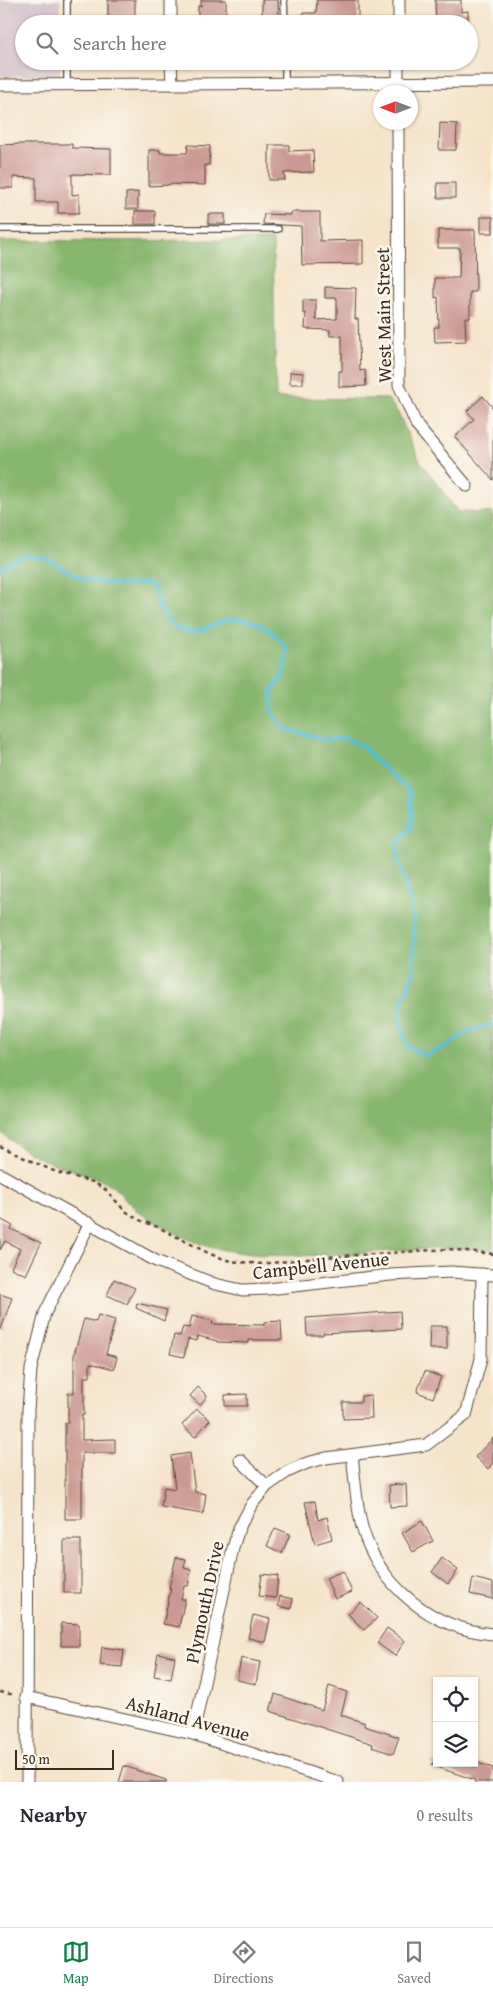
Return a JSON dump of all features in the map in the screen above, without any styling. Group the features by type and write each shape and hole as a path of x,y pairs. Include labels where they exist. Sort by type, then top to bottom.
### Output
{"street":[{"path":"171,0 171,15"},
{"path":"399,0 399,15"},
{"path":"171,70 172,84"},
{"path":"398,70 398,85"},
{"path":"418,86 493,82"},
{"path":"0,85 285,83 373,86"},
{"name":"West Main Street","path":"398,130 399,385 417,426 467,486"},
{"name":"Campbell Avenue","path":"0,1174 156,1261 215,1284 242,1290 268,1289 390,1275 451,1272 488,1274"},
{"path":"27,1782 28,1410 31,1370 45,1313 90,1223"},
{"name":"Plymouth Drive","path":"193,1734 233,1548 239,1528 252,1504 267,1486 287,1472 306,1463 326,1458 426,1446 466,1415 481,1359 488,1274"},
{"path":"352,1455 358,1514 362,1529 369,1548 387,1578 415,1604 433,1616 466,1630 493,1634"},
{"path":"240,1460 267,1486"},
{"name":"Ashland Avenue","path":"26,1697 193,1734 338,1782"}],"lane":[{"path":"67,0 67,15"},
{"path":"284,0 285,15"},
{"path":"67,70 67,84"},
{"path":"285,70 285,83"},
{"path":"0,229 278,229"}],"path":[{"path":"0,1147 56,1172 93,1182 106,1190 124,1210 137,1219 160,1228 210,1254 230,1261 261,1264 326,1257 449,1250 493,1254"}],"shaded area":[{"path":"0,0 60,0 60,15 15,15 15,70 60,70 60,75 0,76"}],"green space":[{"path":"273,240 276,398 388,399 398,413 420,461 458,512 493,513 493,1250 458,1248 282,1256 248,1254 214,1248 167,1229 138,1211 116,1189 107,1183 38,1157 18,1146 0,1132 0,241"}],"building":[{"path":"108,0 135,0 135,15 108,15"},
{"path":"201,0 226,0 226,15 198,15 198,6 201,6"},
{"path":"262,0 278,0 279,15 262,15"},
{"path":"317,0 358,0 358,15 303,15 303,13 316,13"},
{"path":"435,0 461,0 461,12 468,11 468,15 436,15"},
{"path":"440,123 457,124 456,150 439,150"},
{"path":"72,144 72,148 111,149 111,175 72,174 72,195 79,194 79,213 58,213 58,202 36,202 36,178 13,177 13,188 0,188 0,145"},
{"path":"188,145 210,146 209,165 205,165 205,185 169,184 149,186 149,150 160,150 160,153 187,153"},
{"path":"269,145 289,145 289,151 313,150 314,172 284,173 285,180 269,180"},
{"path":"437,183 455,183 455,198 438,198"},
{"path":"138,192 138,209 126,209 126,193"},
{"path":"135,211 155,211 155,224 135,224"},
{"path":"291,212 320,212 320,241 363,240 363,264 302,265 301,226 263,224 264,214 291,215"},
{"path":"208,214 225,214 225,224 208,224"},
{"path":"481,217 493,217 493,233 481,233"},
{"path":"438,230 475,230 476,292 470,292 470,318 465,318 466,341 435,342 434,327 439,327 438,297 435,298 435,278 459,278 460,248 438,248"},
{"path":"325,287 356,288 355,319 358,319 360,371 365,370 366,386 339,387 339,371 342,371 342,336 330,336 330,330 305,329 306,313 303,313 303,300 316,300 316,320 337,319 337,298 325,298"},
{"path":"290,372 303,373 303,384 290,384"},
{"path":"483,396 493,408 493,480 455,437 474,419 467,411"},
{"path":"0,1219 13,1226 11,1229 41,1243 26,1275 11,1268 20,1249 5,1241 0,1250"},
{"path":"114,1279 135,1288 127,1304 107,1295"},
{"path":"0,1294 12,1298 1,1329 0,1329"},
{"path":"137,1303 167,1310 164,1321 136,1308"},
{"path":"400,1311 401,1329 307,1335 306,1318"},
{"path":"98,1315 115,1320 106,1354 117,1357 114,1369 90,1363 90,1377 84,1377 82,1440 115,1439 115,1453 82,1453 82,1519 65,1519 65,1423 68,1423 68,1393 74,1393 74,1355 84,1319 96,1322"},
{"path":"192,1316 213,1321 212,1324 264,1325 264,1322 281,1321 282,1340 249,1340 249,1343 217,1342 198,1336 197,1341 188,1339 184,1357 170,1354 174,1335 180,1336 183,1327 189,1328"},
{"path":"430,1326 447,1326 447,1349 429,1349"},
{"path":"425,1371 441,1377 433,1398 417,1392"},
{"path":"198,1387 207,1396 200,1405 190,1396"},
{"path":"247,1394 247,1406 225,1406 225,1395"},
{"path":"371,1395 372,1418 343,1419 343,1402 361,1402 361,1396"},
{"path":"197,1409 210,1420 195,1437 182,1425"},
{"path":"493,1438 493,1463 488,1469 475,1457"},
{"path":"190,1453 195,1492 206,1494 203,1514 161,1507 164,1487 175,1489 171,1456"},
{"path":"406,1484 407,1506 390,1507 389,1485"},
{"path":"315,1501 318,1520 327,1517 332,1539 315,1544 305,1502"},
{"path":"422,1521 433,1541 413,1552 402,1533"},
{"path":"275,1528 290,1534 282,1553 267,1546"},
{"path":"64,1540 81,1540 81,1593 64,1593"},
{"path":"176,1557 186,1559 184,1568 191,1570 188,1586 184,1586 181,1599 185,1599 179,1627 163,1624"},
{"path":"442,1558 458,1570 448,1584 432,1572"},
{"path":"343,1571 352,1592 335,1599 326,1578"},
{"path":"262,1574 278,1576 276,1598 259,1596"},
{"path":"473,1578 493,1583 493,1599 470,1594"},
{"path":"280,1596 293,1599 291,1609 278,1606"},
{"path":"361,1602 377,1618 364,1630 348,1614"},
{"path":"253,1615 270,1619 265,1642 248,1638"},
{"path":"61,1623 79,1624 79,1646 61,1646"},
{"path":"387,1628 405,1641 395,1656 377,1643"},
{"path":"102,1647 124,1650 122,1667 100,1665"},
{"path":"158,1653 175,1657 171,1679 154,1676"},
{"path":"241,1658 260,1662 256,1684 237,1680"},
{"path":"329,1686 347,1692 341,1715 365,1723 364,1726 399,1737 393,1754 372,1747 373,1744 270,1711 275,1694 322,1710"},
{"path":"478,1763 493,1768 493,1782 474,1782 475,1780 437,1767 478,1767"},
{"path":"124,1766 166,1780 166,1782 119,1782"}],"waterway":[{"path":"0,567 24,556 48,559 82,579 126,585 145,583 154,587 158,603 166,618 179,628 187,631 196,631 206,629 228,619 241,619 264,626 276,636 287,648 283,676 272,691 271,711 285,729 327,740 344,738 363,746 374,759 410,791 411,827 397,845 398,856 413,911 414,974 404,996 400,1017 407,1045 425,1056 446,1047 467,1032 493,1024"}]}
